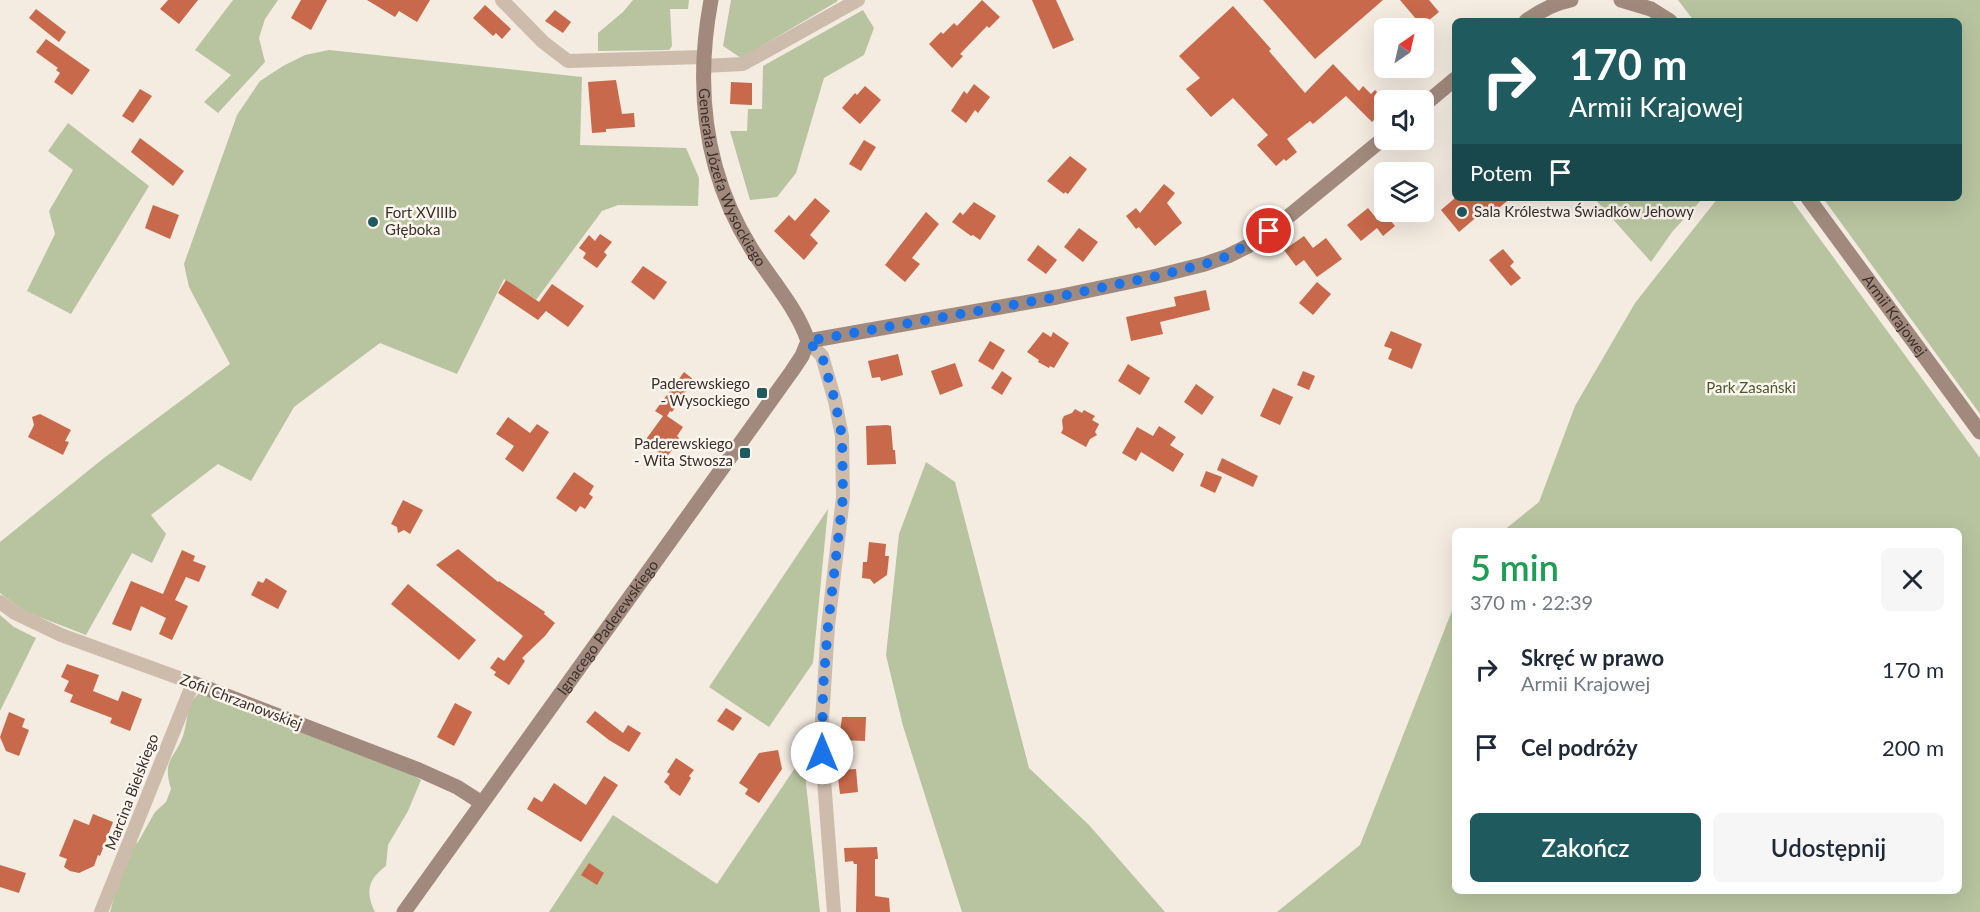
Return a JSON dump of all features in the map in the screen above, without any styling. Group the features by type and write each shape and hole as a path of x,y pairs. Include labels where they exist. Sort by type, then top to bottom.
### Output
{"street":[{"path":"502,0 543,42 568,61 703,61 726,67 743,64 858,0"},
{"name":"Generała Józefa Wysockiego","path":"711,0 703,61 704,103 707,135 719,180 750,247 800,319 808,341"},
{"path":"1530,18 1560,2 1571,0"},
{"path":"1621,0 1651,9 1665,18"},
{"path":"1434,97 1452,82"},
{"path":"808,341 1057,297 1205,264 1248,246 1289,216 1374,146"},
{"name":"Armii Krajowej","path":"1810,201 1980,432"},
{"path":"808,341 822,356 842,436 843,497 828,626 822,720 822,753 834,912"},
{"name":"Ignacego Paderewskiego","path":"404,912 788,378 802,356 808,341"},
{"name":"Zofii Chrzanowskiej","path":"0,602 15,613 61,635 419,770 457,787 482,803"},
{"name":"Marcina Bielskiego","path":"101,912 192,683"}],"green space":[{"path":"233,0 278,0 265,19 259,38 265,62 218,113 204,102 231,75 195,50"},
{"path":"633,0 689,0 688,9 670,9 672,46 669,50 598,51 598,33 623,12"},
{"path":"731,0 838,1 741,58 723,46"},
{"path":"1678,0 1980,0 1980,414 1825,201 1962,201 1962,18 1692,18"},
{"path":"863,10 874,28 864,55 824,78 796,173 777,197 750,200 730,131 747,131 748,109 762,109 763,66"},
{"path":"329,50 582,77 580,145 686,148 699,178 698,206 618,205 602,211 536,300 504,279 457,374 380,343 294,407 251,481 218,464 151,515 166,534 152,563 132,553 86,635 24,611 0,593 0,542 104,458 230,364 189,287 184,264 237,115 260,81 305,55"},
{"path":"68,123 149,186 71,314 27,291 55,234 49,211 73,170 48,151"},
{"path":"1597,201 1700,201 1672,232 1651,262"},
{"name":"Park Zasański","path":"1716,201 1792,201 1980,458 1980,912 1277,912 1360,845 1452,611 1452,894 1962,894 1962,528 1507,528 1539,502 1575,406 1635,303"},
{"path":"926,462 955,482 1029,768 1089,825 1165,912 962,912 903,726 886,655 899,534"},
{"path":"828,509 813,663 769,727 709,687"},
{"path":"0,615 14,627 36,638 0,711"},
{"path":"199,693 421,780 408,811 388,845 386,866 375,876 370,886 370,898 375,912 110,912 127,851 138,842 155,812 166,802 171,789 168,765 180,744 192,703"},
{"path":"803,756 820,912 549,912 613,815 717,884"}],"building":[{"path":"168,0 198,0 179,24 160,9"},
{"path":"301,0 327,0 311,30 291,18"},
{"path":"367,0 430,0 417,22 399,11 395,17"},
{"path":"982,0 1000,17 989,28 987,26 960,54 963,56 952,68 929,44 954,23 957,26"},
{"path":"1032,0 1056,0 1074,40 1053,49"},
{"path":"1263,0 1383,0 1315,59"},
{"path":"1400,0 1429,0 1439,12 1432,18 1415,18"},
{"path":"485,5 511,29 502,39 496,33 493,36 473,18"},
{"path":"1233,6 1271,49 1269,51 1305,93 1333,64 1359,91 1363,86 1371,94 1374,91 1374,120 1372,122 1346,96 1313,124 1310,121 1287,139 1297,152 1276,166 1257,145 1268,135 1233,98 1211,117 1186,89 1200,78 1179,56"},
{"path":"36,9 66,32 59,42 29,18"},
{"path":"555,10 571,22 563,33 545,21"},
{"path":"46,39 90,70 72,95 54,82 60,73 56,70 58,68 36,52"},
{"path":"616,80 622,114 634,113 635,127 606,129 606,132 592,133 588,82"},
{"path":"731,82 752,83 752,105 730,104"},
{"path":"974,84 990,97 978,113 975,110 966,123 951,111 964,91 967,94"},
{"path":"865,86 881,100 860,124 842,108 855,93 857,95"},
{"path":"140,89 152,96 133,123 122,116"},
{"path":"140,138 184,171 173,186 131,152"},
{"path":"864,140 876,147 861,171 849,164"},
{"path":"1070,156 1087,169 1068,194 1065,192 1064,194 1047,181"},
{"path":"1164,184 1175,193 1167,203 1182,223 1155,246 1139,227 1136,229 1126,216 1136,208 1140,213"},
{"path":"815,198 830,211 810,235 818,243 804,260 774,231 789,215 795,221"},
{"name":"Sala Królestwa Świadków Jehowy","path":"1452,201 1507,201 1490,215 1486,209 1459,232 1441,210"},
{"path":"974,202 996,216 980,240 952,222 960,212 963,215"},
{"path":"153,205 179,215 170,239 145,228"},
{"path":"1368,208 1374,215 1374,222 1392,222 1395,226 1383,236 1377,228 1361,241 1347,225"},
{"path":"926,212 939,224 912,258 920,264 905,282 885,265"},
{"path":"1079,228 1098,242 1083,262 1064,247"},
{"path":"600,234 612,242 604,252 607,255 597,268 583,258 586,253 579,248 589,235 595,241"},
{"path":"1304,236 1313,248 1326,238 1342,259 1317,277 1304,260 1296,266 1284,250"},
{"path":"1038,245 1057,260 1046,274 1027,260"},
{"path":"1503,249 1514,262 1510,266 1521,278 1511,286 1489,260"},
{"path":"643,266 667,282 654,300 631,282"},
{"path":"506,280 539,302 552,284 584,306 568,327 546,311 538,320 498,293"},
{"path":"1317,282 1331,294 1313,315 1299,303"},
{"path":"1206,290 1210,310 1160,322 1163,334 1131,341 1126,317 1176,306 1174,297"},
{"path":"1391,331 1422,344 1412,369 1388,359 1392,349 1384,346"},
{"path":"1043,332 1051,337 1053,332 1069,343 1054,368 1038,362 1039,360 1027,352"},
{"path":"990,341 1005,350 993,370 978,361"},
{"path":"898,354 903,375 881,381 880,377 872,378 868,361"},
{"path":"955,363 963,386 940,395 931,371"},
{"path":"1128,364 1150,378 1140,395 1118,381"},
{"path":"1002,371 1012,378 1002,395 991,388"},
{"path":"1303,371 1315,376 1309,390 1297,385"},
{"path":"684,372 694,380 667,416 683,427 677,436 680,439 666,458 644,442 663,416 655,411"},
{"path":"1196,384 1214,397 1202,415 1184,402"},
{"path":"1273,388 1293,397 1280,425 1260,416"},
{"path":"1075,409 1082,413 1084,410 1095,416 1092,420 1099,424 1095,432 1097,435 1090,439 1086,447 1061,433 1064,416"},
{"path":"40,414 71,430 65,441 69,442 63,455 28,437 34,425 32,417"},
{"path":"508,417 530,433 537,424 549,432 523,472 505,459 514,446 496,434"},
{"path":"866,426 891,426 896,464 867,465"},
{"path":"1159,426 1176,437 1170,445 1184,454 1173,472 1141,452 1136,461 1122,453 1137,427 1153,436"},
{"path":"1222,458 1258,476 1253,487 1217,470"},
{"path":"1206,471 1222,477 1215,493 1200,486"},
{"path":"574,472 594,486 589,494 593,497 585,509 580,506 576,512 556,498"},
{"path":"403,500 423,510 410,534 404,530 398,533 397,527 391,524"},
{"path":"869,542 886,544 885,556 889,556 887,575 874,584 870,579 862,578 863,562 867,562"},
{"path":"458,549 498,582 545,612 544,614 555,623 522,658 525,661 509,685 494,675 496,672 490,668 498,657 504,661 523,636 436,565"},
{"path":"182,550 195,556 193,561 206,566 199,582 186,577 175,600 188,606 172,640 159,634 166,618 141,606 131,631 112,624 131,581 163,594"},
{"path":"266,578 287,591 278,609 251,595 258,581 263,583"},
{"path":"408,584 476,640 459,660 391,604"},
{"path":"67,664 99,675 93,691 118,701 122,691 142,699 130,731 110,723 112,718 70,702 73,695 64,691 69,681 61,677"},
{"path":"455,703 472,712 454,746 437,737"},
{"path":"726,708 742,718 733,731 717,721"},
{"path":"595,711 623,733 628,725 641,733 629,752 586,722"},
{"path":"9,712 25,719 22,727 29,730 19,756 6,751 0,737"},
{"path":"842,717 866,717 865,741 839,740"},
{"path":"778,750 782,769 759,803 745,794 748,789 739,783 759,753"},
{"path":"676,758 694,770 680,796 664,782"},
{"path":"856,769 858,792 840,794 837,770"},
{"path":"604,776 618,785 581,842 527,809 534,797 542,802 554,783 586,805"},
{"path":"93,814 113,822 100,856 98,855 94,866 79,873 70,871 64,867 67,859 59,856 74,819 89,825"},
{"path":"877,847 875,896 889,898 890,912 856,912 857,864 853,861 845,862 844,848"},
{"path":"589,863 604,873 597,885 581,875"},
{"path":"0,865 26,873 19,893 0,887"}],"place":[{"name":"Sala Królestwa Świadków Jehowy","path":"1462,212"},
{"name":"Fort XVIIIb Głęboka","path":"373,222"},
{"name":"Paderewskiego - Wysockiego","path":"762,393"},
{"name":"Paderewskiego - Wita Stwosza","path":"745,453"}],"route":[{"path":"822,753 823,689 828,626 843,497 842,436 831,383 822,356 808,341 848,336 1157,276 1228,256 1248,246 1269,231"}]}
